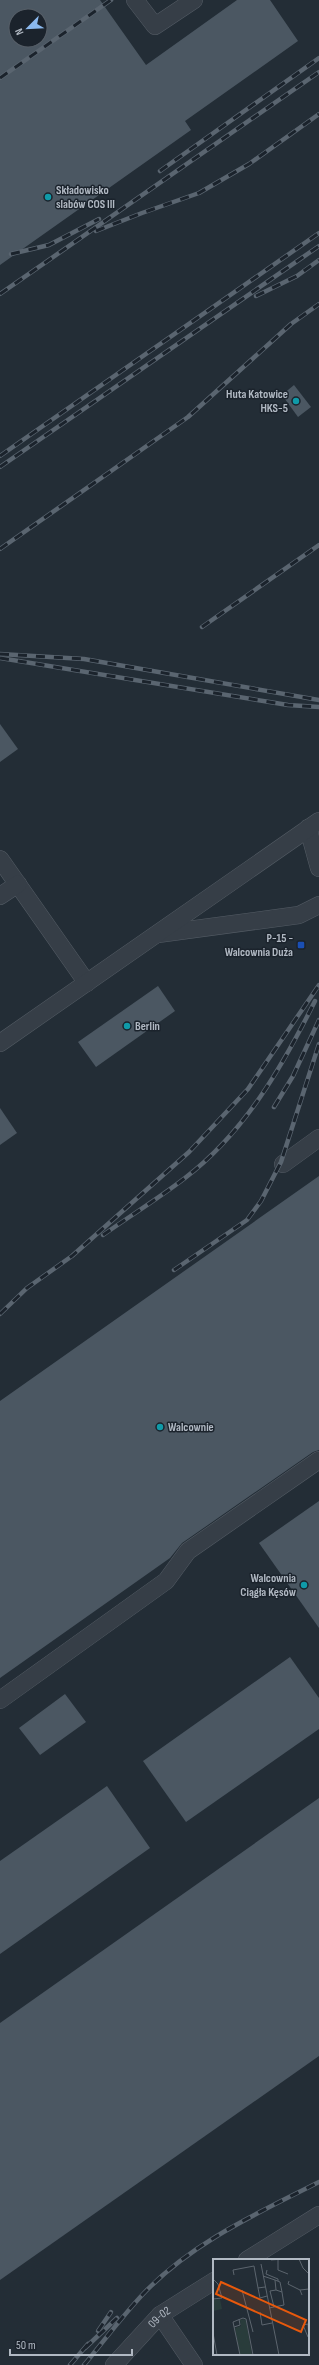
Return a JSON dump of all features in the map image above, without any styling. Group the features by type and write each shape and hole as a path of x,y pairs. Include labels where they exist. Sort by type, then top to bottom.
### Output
{"lane":[{"path":"135,0 155,26 194,0"},
{"path":"0,1043 314,824 319,868"},
{"path":"0,859 87,983"},
{"path":"0,896 18,884"},
{"path":"156,934 299,915 319,905"},
{"path":"283,1164 319,1138"},
{"path":"0,1700 166,1581 188,1551 319,1460"},
{"path":"249,2259 319,2215"},
{"name":"09-02","path":"114,2365 160,2315 213,2282"},
{"path":"160,2315 194,2365"}],"building":[{"name":"Składowisko slabów COS III","path":"0,0 100,0 146,65 237,0 270,0 298,41 185,121 191,130 0,265"},
{"name":"Huta Katowice HKS-5","path":"294,385 311,407 298,417 282,395"},
{"path":"0,724 18,749 0,762"},
{"name":"Berlin","path":"158,986 175,1011 96,1067 78,1042"},
{"path":"0,1108 17,1133 0,1145"},
{"name":"Walcownie","path":"319,1176 319,1450 313,1452 182,1543 170,1558 0,1678 0,1401"},
{"name":"Walcownia Ciągła Kęsów","path":"319,1501 319,1628 259,1543"},
{"path":"290,1657 319,1698 319,1729 186,1822 143,1761"},
{"path":"65,1694 86,1722 40,1755 19,1728"},
{"path":"107,1786 150,1848 0,1954 0,1861"},
{"path":"319,1798 319,2056 0,2280 0,2023"}],"railway":[{"path":"0,78 111,0"},
{"path":"160,171 319,58"},
{"path":"0,294 319,72"},
{"path":"96,231 199,193 249,164 319,114"},
{"path":"11,254 49,245 99,219"},
{"path":"0,456 319,233"},
{"path":"0,467 319,246"},
{"path":"256,296 297,276 319,260"},
{"path":"0,549 188,417 291,324 319,304"},
{"path":"202,627 319,545"},
{"path":"0,654 84,659 319,700"},
{"path":"0,658 288,705 319,707"},
{"path":"0,1314 27,1288 72,1256 189,1152 248,1089 319,985"},
{"path":"103,1235 185,1178 226,1140 244,1119 275,1074 315,1001"},
{"path":"274,1107 293,1076 319,1020"},
{"path":"174,1270 247,1220 261,1201 281,1162 319,1044"},
{"path":"84,2365 145,2292 184,2258 205,2243 250,2217 319,2182"},
{"path":"98,2331 111,2312"},
{"path":"85,2348 117,2318"},
{"path":"70,2365 88,2344"}],"place":[{"name":"Składowisko slabów COS III","path":"48,197"},
{"name":"Huta Katowice HKS-5","path":"296,401"},
{"name":"P-15 - Walcownia Duża","path":"301,945"},
{"name":"Berlin","path":"127,1026"},
{"name":"Walcownie","path":"160,1427"},
{"name":"Walcownia Ciągła Kęsów","path":"304,1585"}]}
